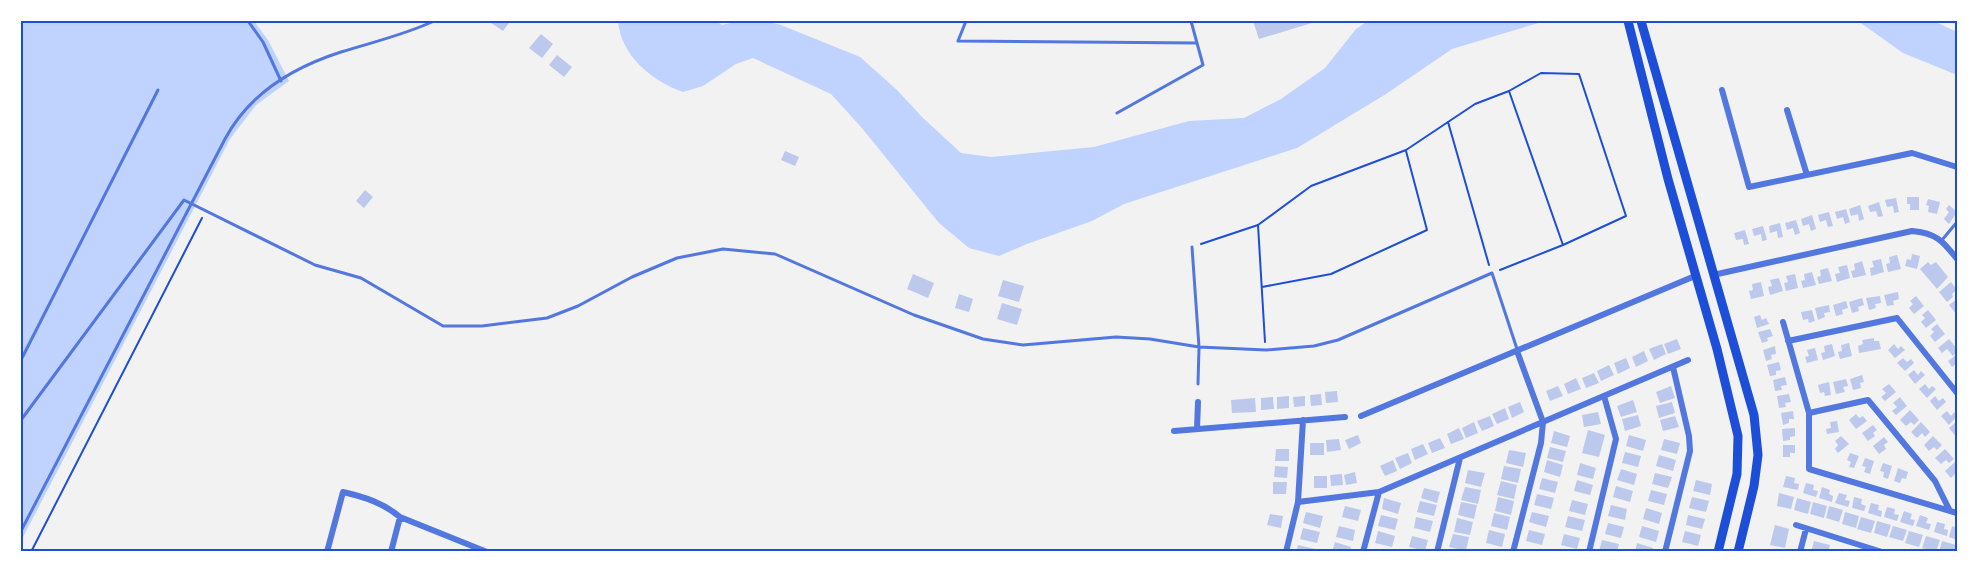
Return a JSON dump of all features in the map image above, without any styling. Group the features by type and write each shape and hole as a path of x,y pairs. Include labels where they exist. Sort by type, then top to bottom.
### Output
{"main road":[{"path":"1628,21 1738,435 1737,474 1718,552"},
{"path":"1641,21 1735,345 1756,432 1758,455 1754,486 1738,552"},
{"path":"1686,241 1702,235"}],"street":[{"path":"1722,90 1749,187 1912,153 1957,167"},
{"path":"1787,110 1807,174"},
{"path":"1713,275 1912,231 1925,232 1942,240 1957,259"},
{"path":"1361,416 1695,276"},
{"path":"1788,341 1897,318 1957,393"},
{"path":"1783,322 1809,413 1809,469 1954,512"},
{"path":"1514,552 1543,422 1517,351"},
{"path":"1298,502 1379,492 1688,360"},
{"path":"1665,552 1690,451 1689,436 1673,367"},
{"path":"1589,552 1616,439 1604,396"},
{"path":"1809,413 1868,400 1935,481 1954,512"},
{"path":"1197,429 1198,402"},
{"path":"1174,431 1345,417"},
{"path":"1286,552 1298,502 1303,420"},
{"path":"1437,552 1460,458"},
{"path":"327,552 343,492 368,498 400,517 487,552"},
{"path":"1363,552 1379,492"},
{"path":"391,552 400,517"},
{"path":"1796,525 1882,552"},
{"path":"1800,552 1806,529"}],"lane":[{"path":"248,21 263,42 281,81"},
{"path":"21,531 237,118 252,100 281,81 338,53 396,36 434,21"},
{"path":"966,21 958,41 1197,43"},
{"path":"1117,113 1203,65 1191,21"},
{"path":"21,360 158,90"},
{"path":"21,420 184,200 315,265 361,279 443,326 483,326 547,318 579,306 632,277 677,258 723,249 775,254 914,315 983,339 1023,345 1116,337 1150,339 1199,347 1266,350 1314,346 1338,340 1492,273 1517,351"},
{"path":"1942,240 1957,222"},
{"path":"1192,247 1199,347 1198,384"}],"path":[{"path":"1192,247 1258,225 1311,186 1406,150 1448,122 1476,104 1509,91 1541,73 1579,74 1626,216 1563,245 1492,273 1448,122"},
{"path":"1509,91 1563,245"},
{"path":"1262,287 1331,274 1427,230 1406,150"},
{"path":"31,552 206,212"},
{"path":"1258,225 1266,350"}],"water":[{"path":"21,21 254,21 268,40 289,81 256,105 230,139 21,541"},
{"path":"618,21 716,21 722,25 759,21 781,25 860,57 961,153 991,157 1094,147 1189,121 1244,118 1281,99 1325,68 1356,29 1368,21 1545,21 1452,49 1386,94 1297,148 1124,204 1092,221 999,256 969,248 939,223 861,127 831,94 753,58 736,64 703,86 683,92 660,81 640,66 625,45"},
{"path":"1858,21 1908,21 1914,27 1957,44 1957,75 1903,53"}],"building":[{"path":"488,21 506,21 509,23 503,31"},
{"path":"1253,21 1315,21 1315,22 1259,39"},
{"path":"541,34 553,44 542,58 529,48"},
{"path":"557,55 572,67 564,77 549,65"},
{"path":"785,151 799,157 795,166 781,160"},
{"path":"365,190 373,197 364,208 356,201"},
{"path":"1907,197 1919,197 1919,210 1910,210"},
{"path":"1896,198 1899,212 1894,213 1893,206 1887,207 1885,200"},
{"path":"1928,199 1940,202 1937,214 1928,212 1929,206 1926,205"},
{"path":"1879,202 1883,216 1878,217 1876,211 1870,212 1868,206"},
{"path":"1860,205 1864,219 1859,221 1858,214 1851,216 1849,209"},
{"path":"1949,205 1957,212 1949,224 1944,219 1949,212 1946,209"},
{"path":"1846,209 1850,222 1845,224 1843,217 1837,219 1835,212"},
{"path":"1829,212 1833,226 1828,227 1826,220 1820,222 1818,215"},
{"path":"1812,215 1816,229 1811,231 1809,224 1803,226 1801,219"},
{"path":"1796,220 1800,233 1795,235 1793,228 1787,230 1785,223"},
{"path":"1780,223 1783,237 1778,238 1777,231 1770,233 1769,226"},
{"path":"1763,226 1767,240 1762,241 1761,234 1754,236 1752,229"},
{"path":"1745,230 1749,244 1744,245 1743,239 1736,240 1734,233"},
{"path":"1912,254 1920,256 1917,269 1905,266 1907,259 1911,260"},
{"path":"1897,255 1901,269 1888,272 1886,264 1890,263 1889,257"},
{"path":"1881,259 1884,272 1871,276 1870,268 1874,267 1872,261"},
{"path":"1862,261 1866,275 1853,278 1851,271 1855,270 1854,264"},
{"path":"1928,262 1931,265 1936,262 1948,277 1937,289 1920,269"},
{"path":"1847,265 1850,278 1837,282 1835,274 1840,273 1838,267"},
{"path":"1828,268 1832,281 1819,284 1817,277 1821,276 1820,270"},
{"path":"1812,272 1816,285 1803,288 1801,281 1805,280 1804,274"},
{"path":"913,274 934,283 928,298 907,289"},
{"path":"1795,274 1798,288 1786,291 1784,283 1788,282 1786,276"},
{"path":"1779,278 1783,291 1770,295 1768,287 1772,286 1770,280"},
{"path":"1003,280 1024,286 1019,302 998,296"},
{"path":"1761,282 1764,296 1751,299 1749,291 1753,290 1752,284"},
{"path":"1951,282 1957,290 1947,302 1939,292"},
{"path":"1898,292 1899,299 1893,301 1894,305 1887,306 1884,295"},
{"path":"959,294 973,299 969,312 955,308"},
{"path":"1880,296 1881,303 1875,304 1876,308 1869,310 1866,298"},
{"path":"1916,296 1924,306 1914,314 1909,308 1913,304 1910,301"},
{"path":"1862,298 1864,305 1858,307 1859,311 1852,313 1849,302"},
{"path":"1957,299 1957,315 1949,305"},
{"path":"1846,301 1848,308 1842,310 1843,314 1836,316 1833,305"},
{"path":"1002,303 1022,309 1017,325 997,319"},
{"path":"1829,305 1830,312 1824,313 1825,317 1818,320 1815,308"},
{"path":"1812,310 1815,321 1809,323 1808,319 1803,320 1801,312"},
{"path":"1928,310 1936,320 1926,328 1921,322 1925,318 1922,315"},
{"path":"1760,315 1762,320 1766,318 1769,324 1757,328 1754,317"},
{"path":"1937,324 1945,334 1935,342 1930,336 1934,332 1931,329"},
{"path":"1770,329 1773,336 1762,343 1758,332"},
{"path":"1874,338 1874,341 1879,341 1881,349 1859,353 1858,346 1863,344 1862,340"},
{"path":"1677,339 1681,349 1668,354 1664,344"},
{"path":"1949,339 1957,349 1953,356 1947,349 1942,353 1938,348"},
{"path":"1849,343 1852,356 1840,359 1838,352 1842,351 1841,345"},
{"path":"1662,344 1666,354 1654,360 1649,349"},
{"path":"1832,344 1835,356 1823,360 1821,353 1825,352 1824,346"},
{"path":"1894,344 1898,349 1901,346 1905,350 1895,358 1888,350"},
{"path":"1775,346 1776,354 1771,355 1772,359 1766,361 1763,350"},
{"path":"1815,348 1818,360 1807,363 1805,357 1809,356 1807,350"},
{"path":"1644,351 1648,361 1636,367 1632,357"},
{"path":"1957,354 1957,363 1952,367 1948,361"},
{"path":"1626,358 1630,368 1618,374 1614,363"},
{"path":"1903,358 1907,362 1911,359 1914,363 1905,371 1897,363"},
{"path":"1779,362 1781,370 1776,371 1776,375 1770,376 1767,365"},
{"path":"1609,365 1614,375 1601,381 1597,371"},
{"path":"1914,370 1918,375 1921,371 1925,375 1915,384 1908,375"},
{"path":"1594,373 1599,383 1586,388 1582,378"},
{"path":"1862,375 1864,382 1860,383 1861,388 1853,390 1850,379"},
{"path":"1785,377 1787,385 1781,386 1782,390 1775,391 1773,380"},
{"path":"1576,378 1581,389 1568,394 1564,384"},
{"path":"1846,379 1848,386 1843,387 1845,392 1836,394 1833,382"},
{"path":"1829,382 1831,395 1825,396 1824,392 1820,393 1818,385"},
{"path":"1889,384 1896,392 1885,401 1881,397 1886,393 1882,389"},
{"path":"1925,384 1929,389 1932,386 1936,389 1927,398 1919,389"},
{"path":"1558,386 1563,396 1550,401 1546,391"},
{"path":"1671,386 1675,398 1660,403 1656,392"},
{"path":"1337,391 1338,402 1326,403 1325,392"},
{"path":"1321,394 1322,405 1311,406 1310,395"},
{"path":"1789,394 1791,402 1785,403 1786,407 1779,408 1777,396"},
{"path":"1289,396 1289,408 1277,409 1277,397"},
{"path":"1305,396 1305,406 1294,407 1293,397"},
{"path":"1935,396 1939,401 1943,398 1946,402 1937,410 1930,401"},
{"path":"1273,397 1274,409 1261,410 1261,398"},
{"path":"1900,397 1907,406 1896,415 1892,411 1897,407 1893,403"},
{"path":"1255,398 1256,412 1232,413 1231,400"},
{"path":"1633,400 1637,412 1621,417 1617,406"},
{"path":"1520,402 1524,412 1512,418 1508,407"},
{"path":"1672,402 1675,413 1659,418 1656,406"},
{"path":"1505,408 1509,419 1497,424 1492,414"},
{"path":"1910,410 1919,420 1914,425 1911,422 1906,426 1900,420"},
{"path":"1793,411 1794,419 1789,419 1789,423 1783,425 1781,413"},
{"path":"1947,411 1951,416 1954,412 1957,416 1949,425 1941,416"},
{"path":"1598,412 1601,424 1584,427 1582,415"},
{"path":"1856,414 1859,418 1863,416 1867,421 1856,429 1849,420"},
{"path":"1638,415 1641,426 1625,431 1622,419"},
{"path":"1490,416 1494,426 1482,431 1477,421"},
{"path":"1675,416 1679,427 1663,431 1660,420"},
{"path":"1837,421 1839,432 1827,434 1826,429 1831,428 1830,422"},
{"path":"1474,422 1478,433 1466,438 1462,428"},
{"path":"1921,422 1930,432 1925,437 1922,433 1917,438 1911,432"},
{"path":"1955,423 1957,425 1957,438 1949,428"},
{"path":"1873,425 1877,430 1873,433 1875,436 1868,441 1862,433"},
{"path":"1459,428 1464,439 1451,444 1447,434"},
{"path":"1795,428 1795,436 1783,441 1782,429"},
{"path":"1588,430 1605,435 1599,457 1582,453"},
{"path":"1554,431 1570,436 1567,447 1551,443"},
{"path":"1358,435 1361,443 1349,449 1345,440"},
{"path":"1629,435 1646,440 1643,451 1626,446"},
{"path":"1841,436 1849,444 1838,453 1835,449 1838,445 1835,441"},
{"path":"1933,436 1942,445 1937,450 1934,447 1929,451 1924,445"},
{"path":"1884,437 1888,442 1884,445 1886,449 1879,454 1873,446"},
{"path":"1440,438 1445,448 1432,453 1428,443"},
{"path":"1339,439 1341,450 1327,452 1326,440"},
{"path":"1664,439 1680,443 1677,454 1661,450"},
{"path":"1310,443 1324,443 1324,455 1310,455"},
{"path":"1423,444 1428,454 1415,460 1411,449"},
{"path":"1783,445 1795,445 1795,453 1790,453 1790,457 1783,457"},
{"path":"1550,447 1566,451 1563,462 1547,458"},
{"path":"1276,449 1289,449 1289,461 1275,461"},
{"path":"1945,449 1954,459 1949,463 1946,460 1941,464 1935,458"},
{"path":"1509,450 1526,453 1523,467 1506,463"},
{"path":"1625,452 1641,456 1638,467 1622,463"},
{"path":"1408,453 1412,463 1400,469 1395,458"},
{"path":"1850,453 1859,456 1854,468 1849,467 1851,462 1847,460"},
{"path":"1659,455 1676,460 1673,471 1656,466"},
{"path":"1865,458 1874,461 1870,474 1864,472 1866,467 1862,466"},
{"path":"1393,460 1397,471 1385,476 1380,466"},
{"path":"1547,460 1563,465 1560,477 1544,472"},
{"path":"1955,462 1957,472 1951,478 1945,471"},
{"path":"1580,463 1596,468 1593,479 1577,475"},
{"path":"1883,463 1892,466 1888,479 1883,477 1884,472 1880,471"},
{"path":"1275,466 1288,467 1287,478 1274,477"},
{"path":"1504,466 1521,469 1518,483 1501,479"},
{"path":"1898,468 1908,472 1906,479 1902,478 1900,483 1894,481"},
{"path":"1621,469 1637,474 1634,485 1617,480"},
{"path":"1468,470 1485,473 1481,487 1465,483"},
{"path":"1355,472 1357,483 1346,485 1344,475"},
{"path":"1655,473 1672,477 1668,488 1652,484"},
{"path":"1342,474 1343,485 1331,486 1330,475"},
{"path":"1314,476 1327,476 1327,488 1314,488"},
{"path":"1786,476 1795,478 1794,483 1799,484 1798,490 1783,487"},
{"path":"1542,478 1558,482 1555,493 1539,489"},
{"path":"1577,480 1593,485 1590,495 1574,491"},
{"path":"1696,480 1712,484 1710,495 1693,491"},
{"path":"1501,481 1517,485 1514,499 1497,495"},
{"path":"1273,482 1287,482 1286,494 1273,494"},
{"path":"1806,483 1814,485 1813,490 1818,491 1816,497 1803,493"},
{"path":"1616,486 1633,491 1630,502 1613,497"},
{"path":"1465,487 1481,490 1478,504 1461,500"},
{"path":"1822,487 1830,490 1829,494 1833,496 1832,502 1819,498"},
{"path":"1424,488 1440,492 1437,503 1421,498"},
{"path":"1651,490 1667,494 1664,505 1648,501"},
{"path":"1779,493 1794,497 1791,509 1777,506"},
{"path":"1839,493 1847,495 1845,500 1850,501 1848,507 1835,503"},
{"path":"1537,494 1554,498 1551,509 1534,505"},
{"path":"1498,497 1514,501 1511,515 1495,511"},
{"path":"1692,497 1709,501 1706,512 1689,508"},
{"path":"1854,497 1862,499 1861,504 1866,506 1864,511 1852,508"},
{"path":"1384,498 1401,503 1398,514 1382,509"},
{"path":"1797,498 1811,502 1808,514 1794,510"},
{"path":"1572,500 1588,504 1585,515 1569,511"},
{"path":"1420,501 1437,505 1434,516 1417,512"},
{"path":"1461,502 1477,505 1474,519 1458,515"},
{"path":"1813,502 1827,506 1824,518 1810,514"},
{"path":"1871,503 1879,505 1878,510 1882,511 1881,517 1868,513"},
{"path":"1611,505 1627,509 1625,520 1608,516"},
{"path":"1345,506 1361,510 1358,521 1342,517"},
{"path":"1829,506 1843,510 1839,522 1826,518"},
{"path":"1887,507 1895,509 1894,514 1899,515 1897,521 1884,517"},
{"path":"1646,508 1662,513 1659,524 1643,519"},
{"path":"1904,511 1912,514 1910,519 1915,520 1913,526 1900,522"},
{"path":"1306,512 1323,516 1320,528 1303,523"},
{"path":"1532,512 1549,516 1546,527 1529,522"},
{"path":"1845,512 1859,516 1856,528 1842,524"},
{"path":"1494,513 1510,517 1507,530 1491,526"},
{"path":"1270,514 1283,516 1281,528 1267,525"},
{"path":"1381,515 1398,519 1395,530 1378,526"},
{"path":"1688,515 1705,519 1702,529 1686,525"},
{"path":"1920,515 1928,518 1926,523 1931,524 1929,530 1916,526"},
{"path":"1568,516 1585,520 1582,531 1565,527"},
{"path":"1416,517 1433,521 1430,532 1414,528"},
{"path":"1861,517 1875,521 1871,533 1857,529"},
{"path":"1457,518 1473,522 1470,535 1454,532"},
{"path":"1877,521 1891,525 1887,537 1874,533"},
{"path":"1937,522 1945,524 1944,529 1948,530 1947,536 1934,532"},
{"path":"1608,523 1624,527 1621,538 1605,534"},
{"path":"1775,525 1789,529 1785,548 1770,545"},
{"path":"1339,526 1355,530 1353,541 1336,537"},
{"path":"1642,526 1659,531 1656,542 1639,537"},
{"path":"1893,526 1907,530 1903,541 1889,537"},
{"path":"1952,526 1957,528 1957,540 1949,537"},
{"path":"1303,528 1320,532 1317,543 1300,539"},
{"path":"1489,530 1505,534 1502,547 1486,543"},
{"path":"1529,530 1545,534 1542,545 1526,541"},
{"path":"1378,531 1395,536 1392,547 1375,543"},
{"path":"1685,531 1701,535 1698,546 1682,542"},
{"path":"1909,531 1923,535 1919,547 1905,543"},
{"path":"1453,534 1469,537 1466,551 1449,547"},
{"path":"1564,534 1580,538 1577,549 1561,545"},
{"path":"1412,536 1428,540 1425,551 1409,547"},
{"path":"1926,536 1940,540 1936,552 1922,548"},
{"path":"1602,540 1619,544 1617,552 1599,551"},
{"path":"1814,541 1830,545 1828,552 1811,552"},
{"path":"1942,541 1956,545 1954,552 1939,552"},
{"path":"1335,542 1351,547 1350,552 1332,552"},
{"path":"1637,543 1653,548 1652,552 1635,552"},
{"path":"1298,545 1315,549 1314,552 1296,552"}],"waterway":[{"path":"1902,21 1957,46"}]}
